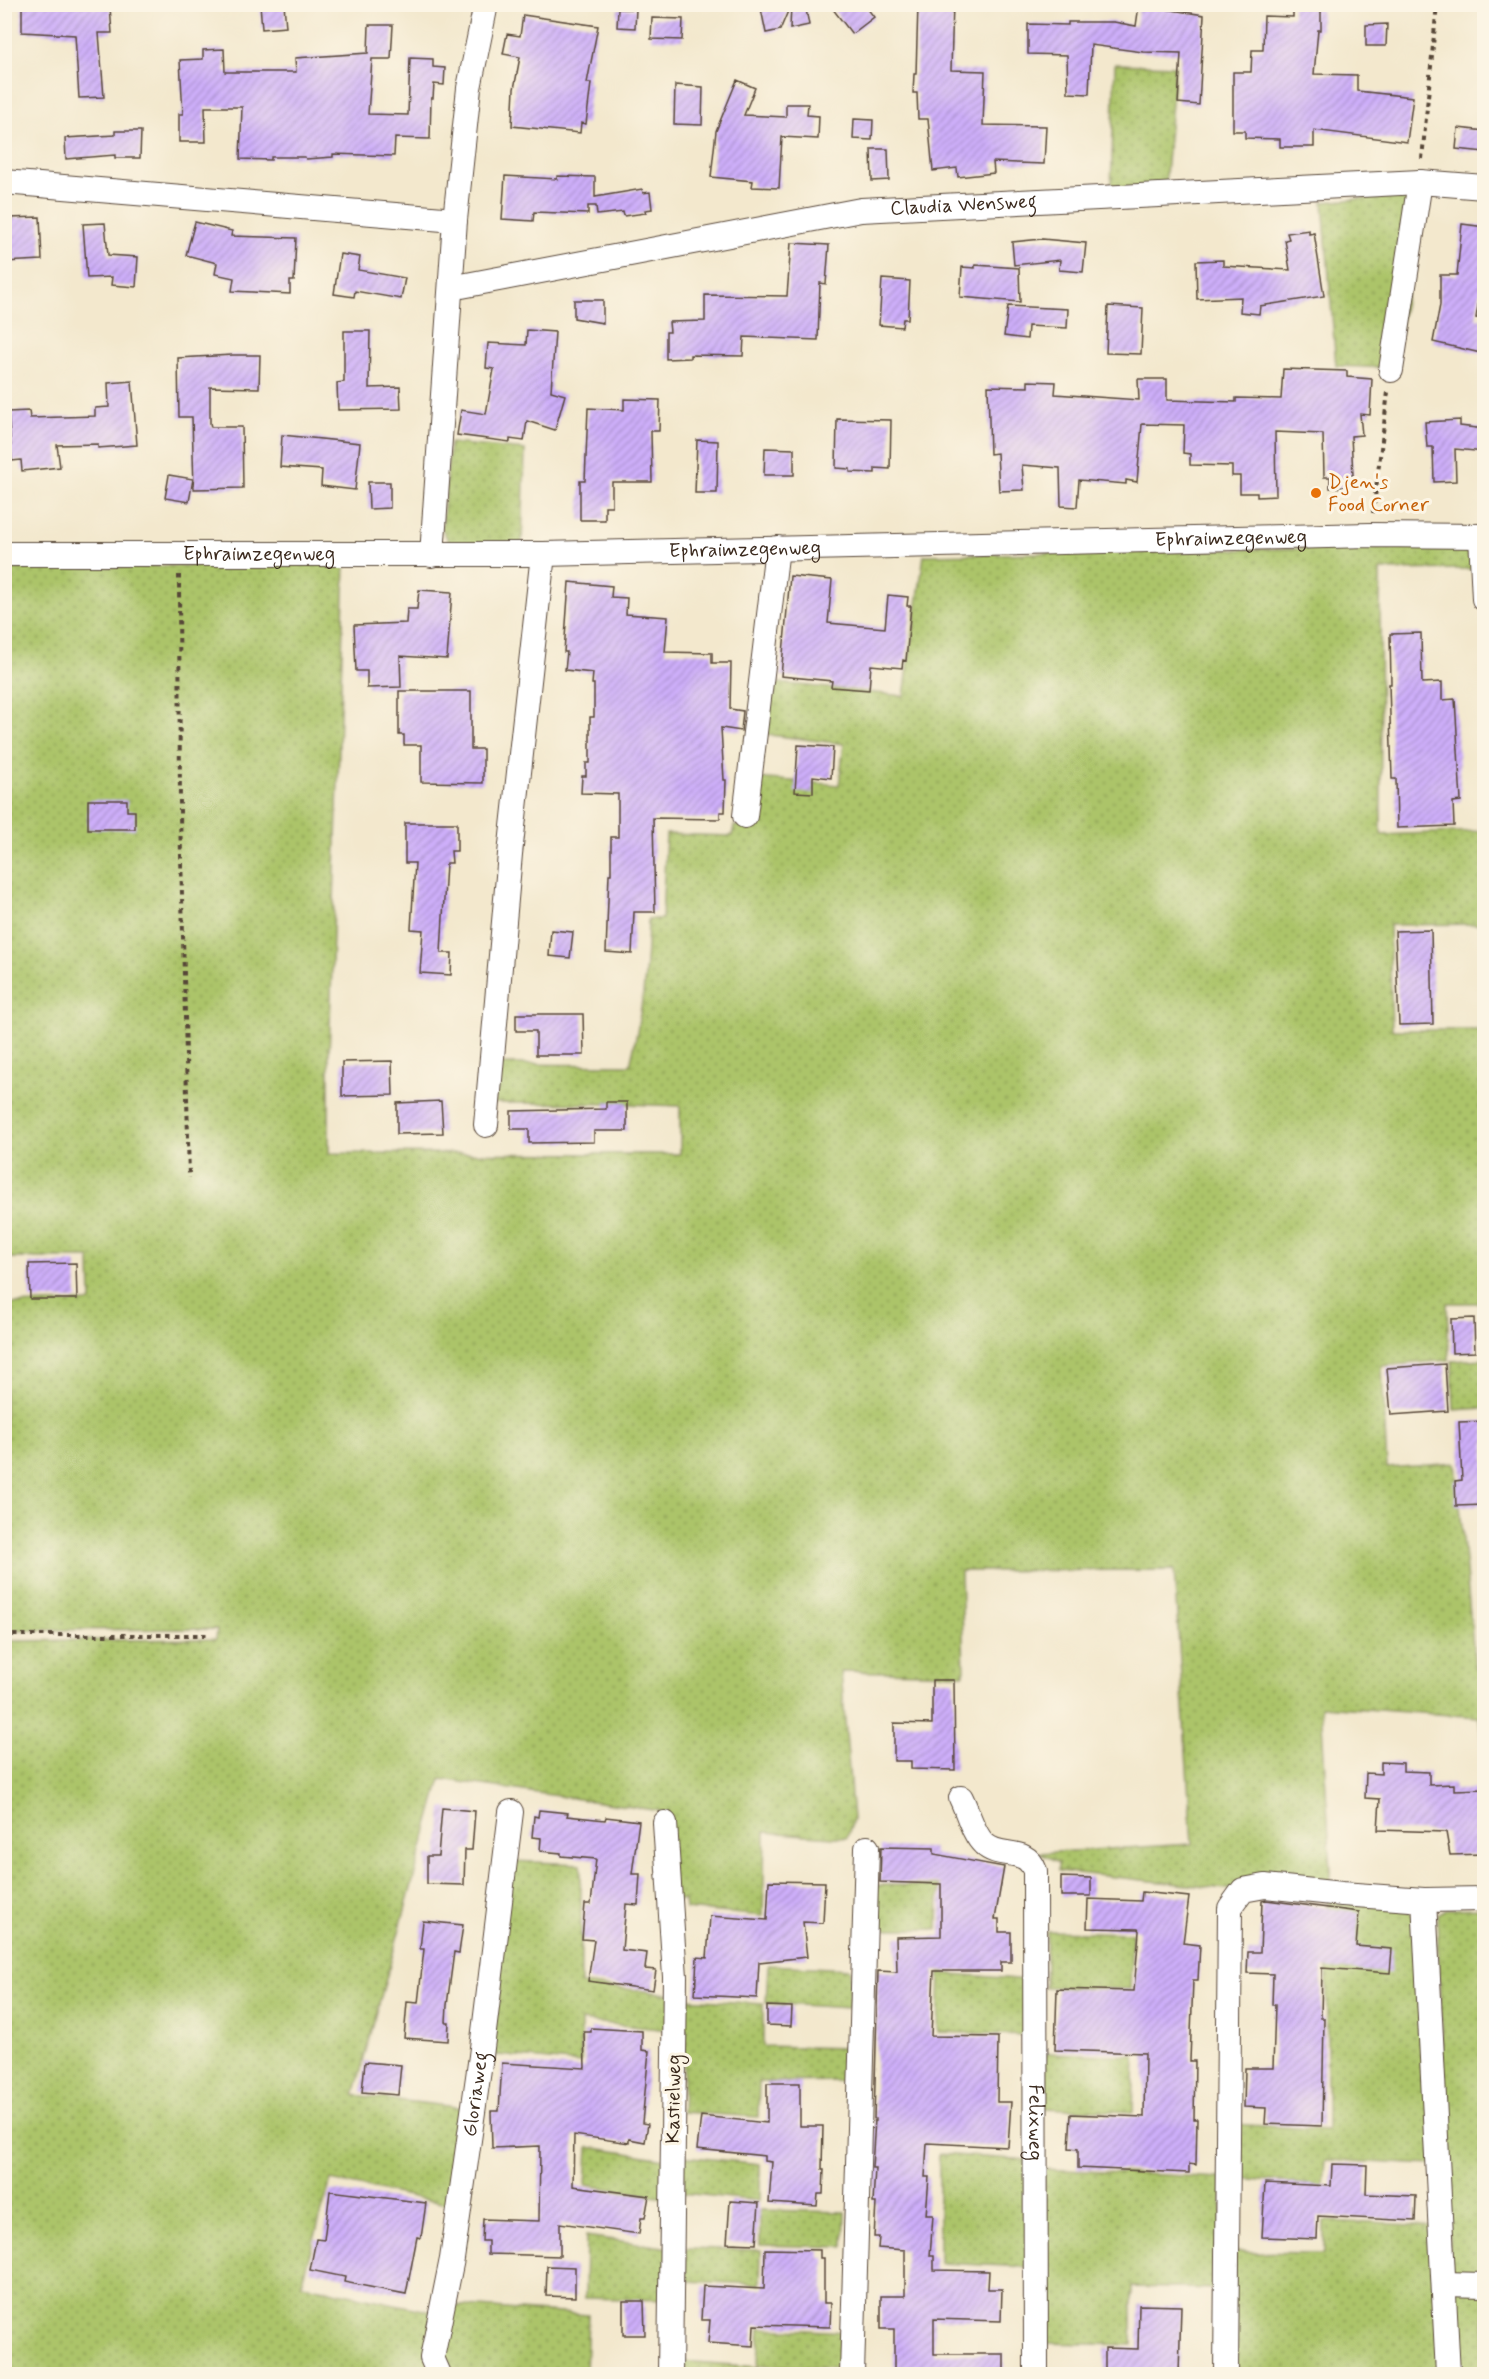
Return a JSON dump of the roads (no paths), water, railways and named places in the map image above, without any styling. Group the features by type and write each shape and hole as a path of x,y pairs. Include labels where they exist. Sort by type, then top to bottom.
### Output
{"street":[{"path":"432,555 455,220 469,88 486,4"},
{"path":"4,182 455,220"},
{"path":"1391,370 1420,182"},
{"name":"Claudia Wensweg","path":"451,288 861,210 1420,182 1485,187"},
{"name":"Ephraimzegenweg","path":"4,554 543,554 1370,535 1483,536"},
{"path":"1483,536 1485,600"},
{"path":"744,816 777,548"},
{"path":"486,1125 510,854 543,554"},
{"name":"Felixweg","path":"961,1798 984,1845 991,1850 1025,1857 1032,1863 1035,1871 1036,2374"},
{"name":"Gloriaweg","path":"439,2374 432,2358 454,2248 481,2056 511,1812"},
{"name":"Kastielweg","path":"665,1823 675,1977 670,2374"},
{"path":"852,2374 867,1848"},
{"path":"1226,2374 1230,1908 1243,1890 1265,1886 1424,1900 1485,1899"},
{"path":"1424,1900 1448,2374"},
{"path":"1444,2284 1485,2285"}],"place":[{"name":"Djen's Food Corner","path":"1316,493"}]}
